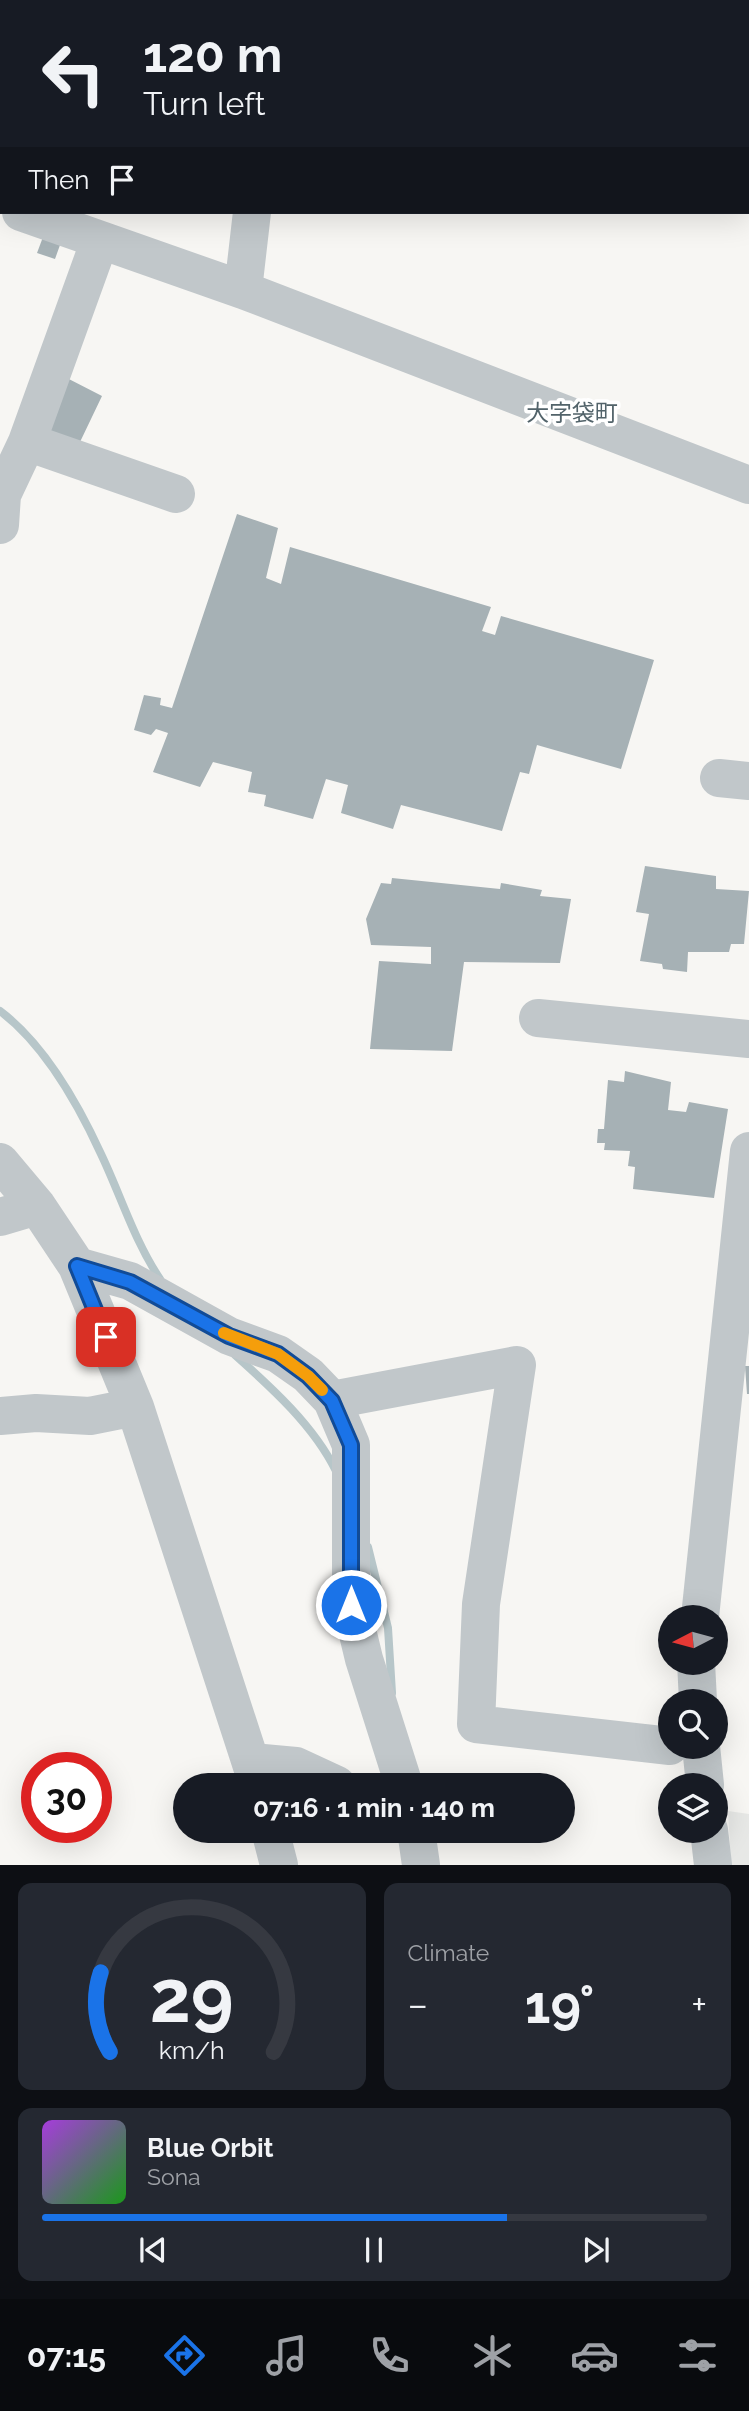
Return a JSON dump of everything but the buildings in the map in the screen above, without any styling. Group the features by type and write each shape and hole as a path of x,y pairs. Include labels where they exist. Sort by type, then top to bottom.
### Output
{"street":[{"path":"27,214 243,290 749,485"},
{"path":"243,290 252,214"},
{"path":"0,525 2,495 27,442 100,240"},
{"path":"27,442 176,494"},
{"path":"538,1018 749,1039"},
{"path":"702,1605 735,1409 749,1151"},
{"path":"0,1162 37,1206 77,1266 135,1407 255,1773"},
{"path":"0,1217 37,1206"},
{"path":"77,1266 130,1282 229,1336 278,1354 308,1376 332,1401 351,1445 351,1605 363,1659 400,1773"},
{"path":"332,1401 517,1365 481,1604 476,1724 658,1750"},
{"path":"0,1416 36,1413 90,1416 135,1407"},
{"path":"260,1773 296,1766 311,1773"},
{"path":"273,1843 279,1865"},
{"path":"418,1843 421,1865"},
{"path":"710,1843 713,1865"}],"shaded area":[{"path":"728,1811 749,1814 749,1865 731,1865"}],"waterway":[{"path":"0,1011 31,1040 71,1095 101,1154 128,1218 160,1279"},
{"path":"235,1355 304,1423 336,1471"},
{"path":"368,1547 388,1628 392,1693"}],"slow traffic":[{"path":"224,1333 278,1354 322,1390"}],"district":[{"name":"大字袋町","path":"572,412"}],"route":[{"path":"106,1337 77,1266 130,1282 229,1336 278,1354 308,1376 332,1401 351,1445 351,1605"}]}
